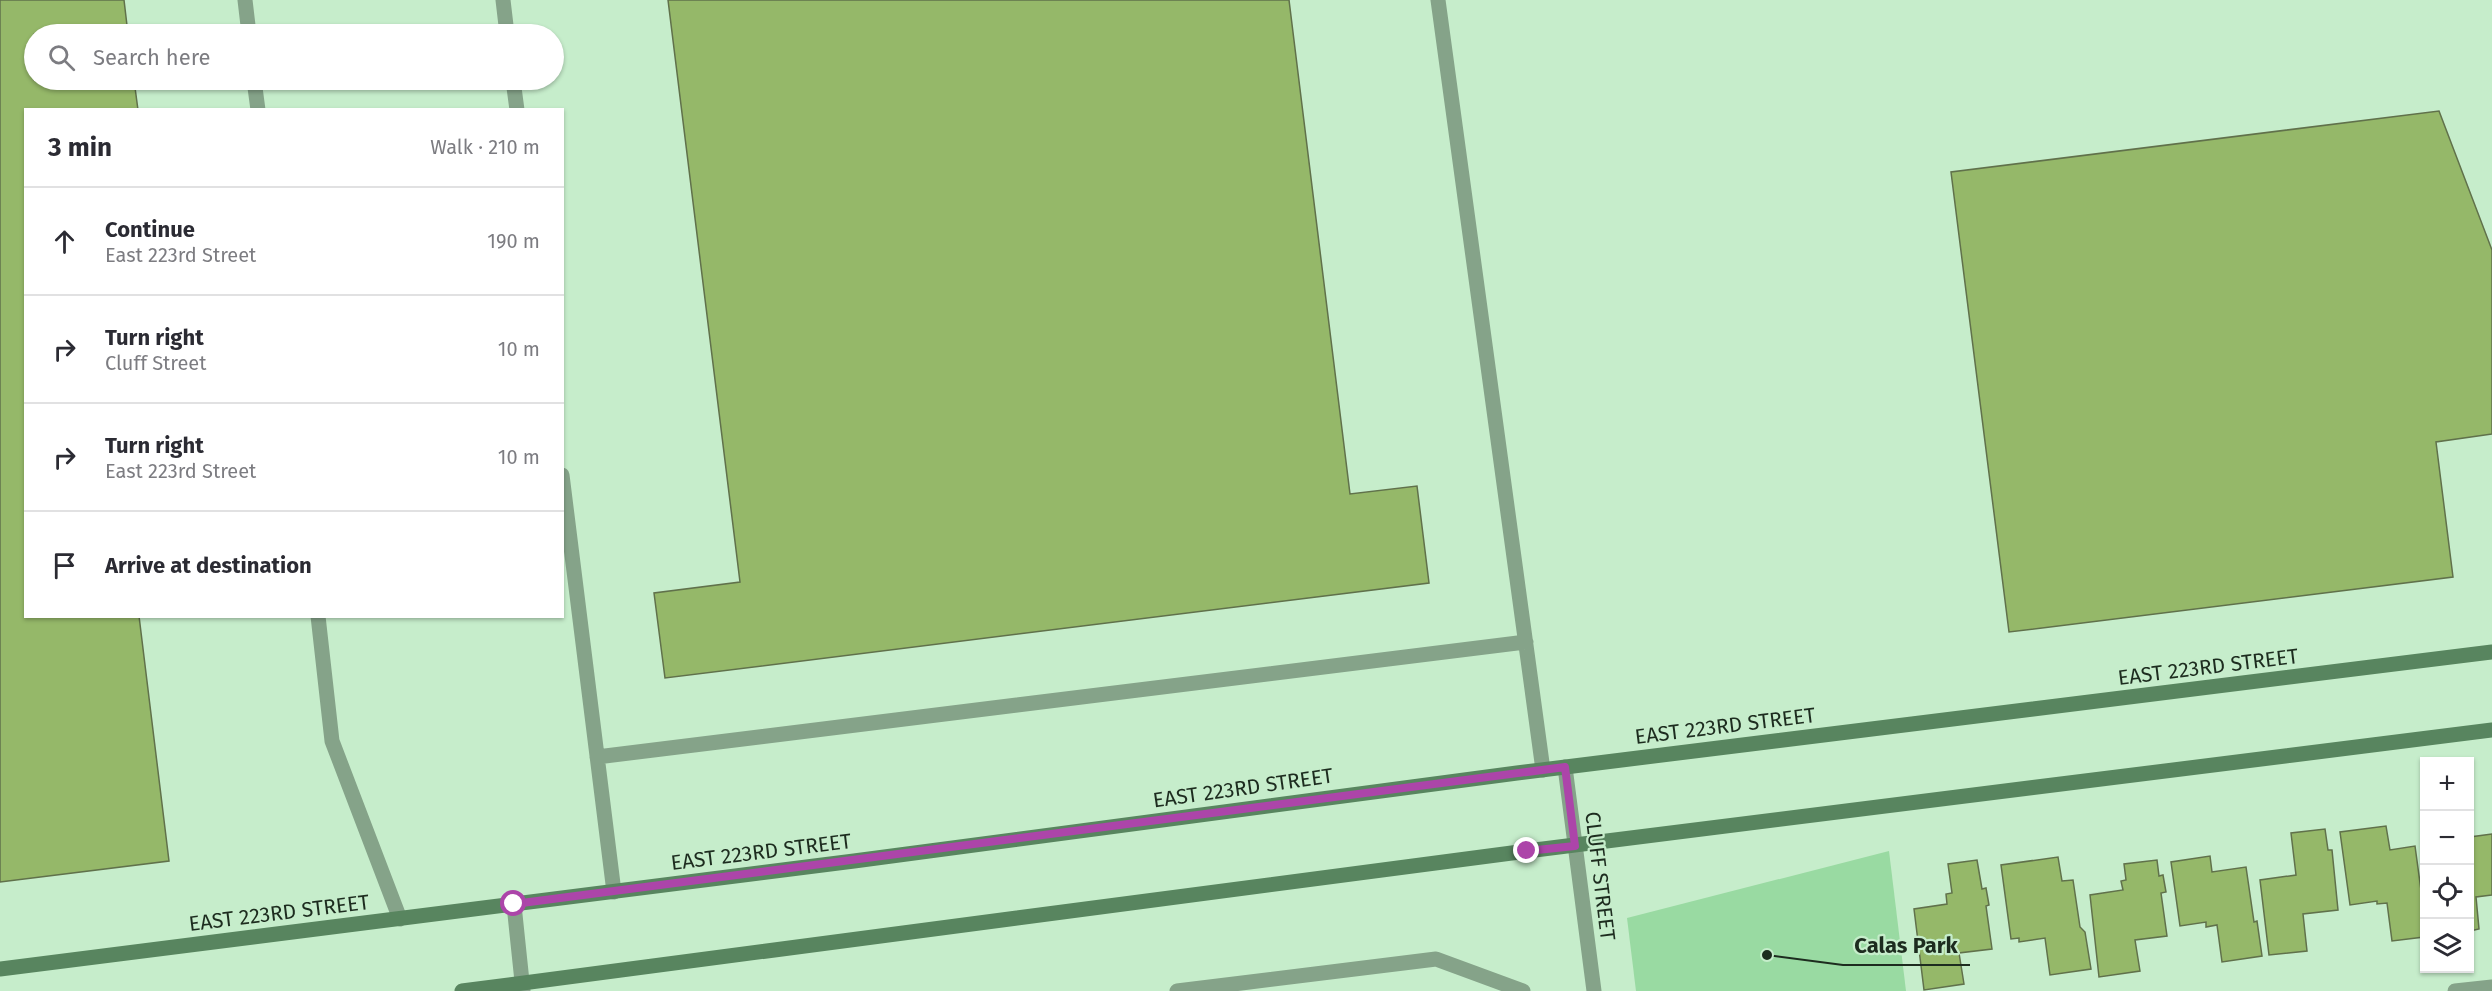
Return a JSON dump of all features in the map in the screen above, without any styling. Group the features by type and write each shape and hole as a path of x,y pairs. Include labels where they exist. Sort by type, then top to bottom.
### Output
{"main road":[{"name":"EAST 223RD STREET","path":"0,969 614,892 1565,767 2492,652"},
{"path":"462,991 523,987 1575,846 2492,730"}],"street":[{"path":"245,0 248,24"},
{"path":"503,0 506,24"},
{"path":"1438,0 1543,770"},
{"path":"255,90 258,108"},
{"path":"514,90 517,108"},
{"path":"564,490 614,892"},
{"path":"318,618 332,741 400,919"},
{"path":"597,757 1526,642"},
{"name":"CLUFF STREET","path":"1565,767 1594,991"},
{"path":"514,904 523,987"},
{"path":"1177,991 1436,959 1523,991"},
{"path":"2455,991 2492,987"}],"green space":[{"path":"1889,851 1906,991 1636,991 1627,918"}],"building":[{"path":"0,0 124,0 127,24 24,24 24,90 135,90 138,108 24,108 24,618 139,618 169,861 0,882"},
{"path":"668,0 1289,0 1350,494 1417,486 1429,583 665,678 654,593 740,582"},
{"path":"2439,111 2492,250 2492,434 2436,442 2453,577 2009,632 1951,172"},
{"path":"2386,826 2390,850 2415,846 2420,883 2420,938 2392,941 2387,903 2377,904 2377,901 2350,905 2340,832"},
{"path":"2325,829 2328,850 2332,850 2338,910 2303,914 2307,951 2269,955 2260,880 2296,875 2291,833"},
{"path":"2492,834 2492,895 2476,897 2479,929 2474,930 2474,865 2474,836"},
{"path":"2210,856 2212,872 2246,867 2254,922 2257,921 2262,956 2222,962 2217,925 2206,927 2206,922 2180,926 2171,862"},
{"path":"2058,857 2062,881 2073,880 2080,927 2085,932 2091,969 2050,975 2045,938 2019,942 2019,938 2011,939 2001,865"},
{"path":"1977,860 1982,889 1986,888 1989,905 1986,906 1992,949 1959,953 1964,984 1924,990 1914,909 1947,904 1946,894 1952,893 1948,864"},
{"path":"2157,860 2159,876 2163,875 2166,892 2161,893 2167,936 2135,940 2140,971 2099,977 2090,895 2123,890 2121,881 2126,880 2124,864"}],"place":[{"name":"Calas Park","path":"1767,955"}],"route":[{"path":"514,904 1565,767 1575,846 1527,851"}]}
